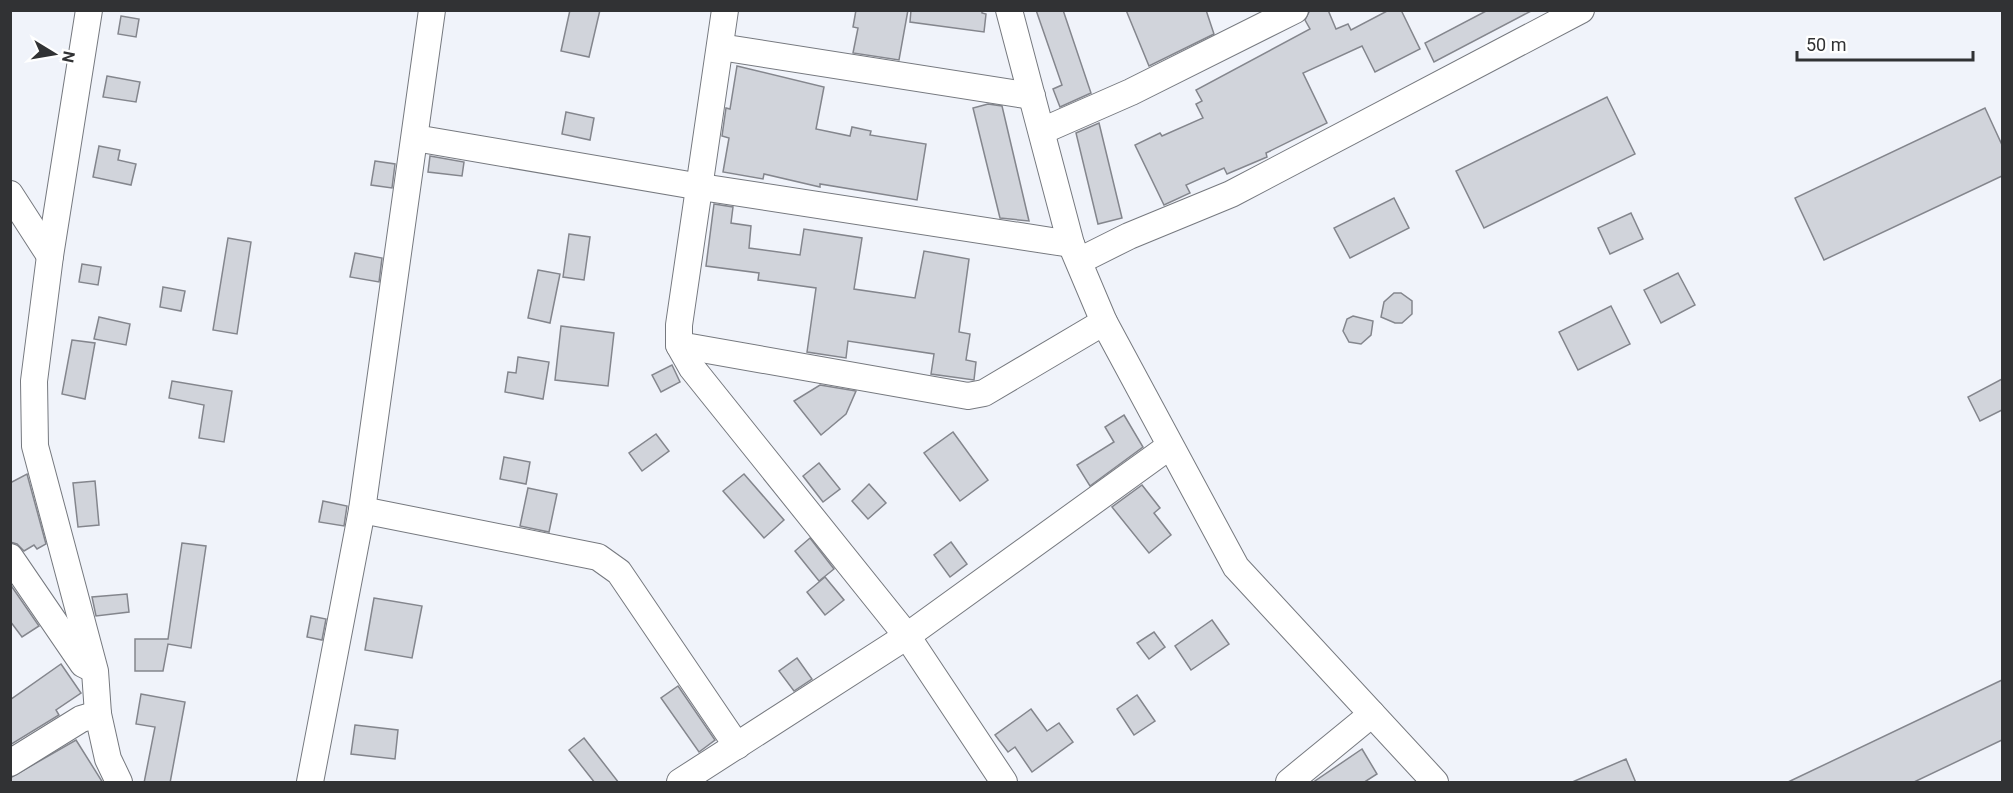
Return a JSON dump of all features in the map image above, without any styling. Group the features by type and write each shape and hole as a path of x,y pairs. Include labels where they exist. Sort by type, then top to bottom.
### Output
{"street":[{"path":"89,10 50,256 34,381 35,446 95,671 98,714 108,759 119,783"},
{"path":"310,783 362,510 432,10"},
{"path":"725,10 701,187 679,325 679,345 692,368 907,636 1004,783"},
{"path":"1009,10 1075,253 1104,322 1236,567 1435,783"},
{"path":"1042,131 1131,92 1295,10"},
{"path":"415,138 1075,253 1129,236 1231,194 1581,10"},
{"path":"720,47 1032,96"},
{"path":"10,194 50,256"},
{"path":"679,345 968,396 984,393 1104,322"},
{"path":"680,783 907,636 1170,446"},
{"path":"362,510 598,557 619,572 737,746"},
{"path":"10,557 83,664 95,671"},
{"path":"10,763 81,719 98,714"},
{"path":"1289,783 1372,714"}],"building":[{"path":"570,10 600,10 589,57 561,51"},
{"path":"856,10 908,10 899,60 853,53 858,28 853,27"},
{"path":"911,10 982,10 982,13 986,14 984,32 910,22"},
{"path":"1036,10 1063,10 1091,93 1060,107 1053,89 1062,85"},
{"path":"1126,10 1206,10 1214,34 1149,66"},
{"path":"1310,10 1328,10 1336,29 1348,24 1351,30 1389,10 1401,10 1420,49 1375,72 1362,46 1303,73 1327,123 1266,153 1267,157 1227,174 1224,168 1186,185 1190,193 1164,205 1135,145 1160,133 1162,136 1203,118 1196,104 1202,101 1196,90 1310,29 1305,20"},
{"path":"1488,10 1533,10 1434,62 1425,43"},
{"path":"121,16 139,19 136,37 118,34"},
{"path":"737,66 824,87 816,129 850,136 852,127 871,131 870,135 926,144 917,200 820,184 820,187 764,174 763,179 723,172 729,138 722,136 726,108 730,109"},
{"path":"107,76 140,82 136,102 103,97"},
{"path":"1607,97 1635,154 1484,228 1456,171"},
{"path":"988,104 1002,106 1029,221 1000,218 973,108"},
{"path":"1985,108 2002,145 2002,176 1824,260 1795,198"},
{"path":"566,112 594,118 590,140 562,134"},
{"path":"1099,123 1122,218 1098,224 1076,133"},
{"path":"99,146 120,150 118,160 136,164 131,185 93,177"},
{"path":"430,156 464,162 462,176 428,172"},
{"path":"375,161 395,164 392,188 371,185"},
{"path":"1394,198 1409,228 1350,258 1334,228"},
{"path":"714,204 733,207 731,223 751,226 749,248 800,255 804,229 862,238 854,289 915,298 924,251 969,259 959,332 970,334 966,360 976,362 974,380 931,374 934,354 848,341 846,358 807,352 816,288 758,280 759,273 706,266"},
{"path":"1631,213 1643,239 1610,254 1598,228"},
{"path":"569,234 590,237 584,280 563,277"},
{"path":"228,238 251,242 237,334 213,330"},
{"path":"355,253 382,258 379,282 350,277"},
{"path":"82,264 101,267 98,285 79,282"},
{"path":"538,270 560,274 550,323 528,318"},
{"path":"1678,273 1695,305 1661,323 1644,290"},
{"path":"163,287 185,291 181,311 160,307"},
{"path":"1394,293 1401,293 1412,301 1412,314 1402,323 1395,323 1381,317 1384,302"},
{"path":"1611,306 1630,344 1578,370 1559,332"},
{"path":"1353,316 1373,321 1371,335 1361,344 1349,342 1343,331 1347,319"},
{"path":"99,317 130,324 126,345 94,339"},
{"path":"561,326 614,333 608,386 555,380"},
{"path":"72,340 95,343 85,399 62,394"},
{"path":"518,357 549,362 543,399 505,392 508,372 516,373"},
{"path":"672,365 680,382 661,392 652,375"},
{"path":"2002,379 2002,410 1980,421 1968,397"},
{"path":"172,381 232,391 224,442 199,438 204,405 169,398"},
{"path":"820,385 856,391 846,414 821,435 794,401"},
{"path":"1124,415 1143,447 1090,486 1077,465 1114,442 1105,427"},
{"path":"953,432 988,480 960,501 924,453"},
{"path":"656,434 669,451 642,471 629,453"},
{"path":"504,457 530,462 526,484 500,479"},
{"path":"819,463 840,489 823,502 803,476"},
{"path":"27,474 46,544 37,549 34,545 24,551 17,544 10,542 10,483"},
{"path":"744,474 784,520 764,538 723,491"},
{"path":"95,481 99,525 78,527 73,483"},
{"path":"869,484 886,503 868,519 852,501"},
{"path":"1142,485 1160,508 1154,513 1171,535 1149,553 1112,507"},
{"path":"528,488 557,494 549,532 520,526"},
{"path":"323,501 347,506 344,526 319,522"},
{"path":"810,538 834,569 819,581 795,551"},
{"path":"951,542 967,564 950,577 934,555"},
{"path":"182,543 206,546 191,648 168,644 163,671 135,671 135,639 168,639"},
{"path":"825,577 844,600 825,615 807,592"},
{"path":"10,584 39,626 22,637 10,621"},
{"path":"127,594 129,612 96,616 92,597"},
{"path":"374,598 422,606 412,658 365,650"},
{"path":"311,616 326,619 322,640 307,637"},
{"path":"1212,620 1229,644 1191,670 1175,646"},
{"path":"1154,632 1165,647 1149,659 1137,643"},
{"path":"797,658 812,679 794,691 779,671"},
{"path":"61,664 81,693 56,710 59,715 10,745 10,700"},
{"path":"2002,680 2002,740 1912,783 1786,783"},
{"path":"678,686 715,740 699,752 661,698"},
{"path":"141,694 185,702 170,783 144,783 155,727 136,724"},
{"path":"1137,695 1155,721 1134,735 1117,709"},
{"path":"1031,709 1047,731 1059,723 1073,742 1032,772 1015,747 1008,752 995,735"},
{"path":"355,725 398,730 395,759 351,754"},
{"path":"584,738 619,783 595,783 569,750"},
{"path":"76,740 103,783 10,783 10,778"},
{"path":"1362,749 1377,774 1363,783 1312,783"},
{"path":"1626,759 1636,783 1570,783"}]}
